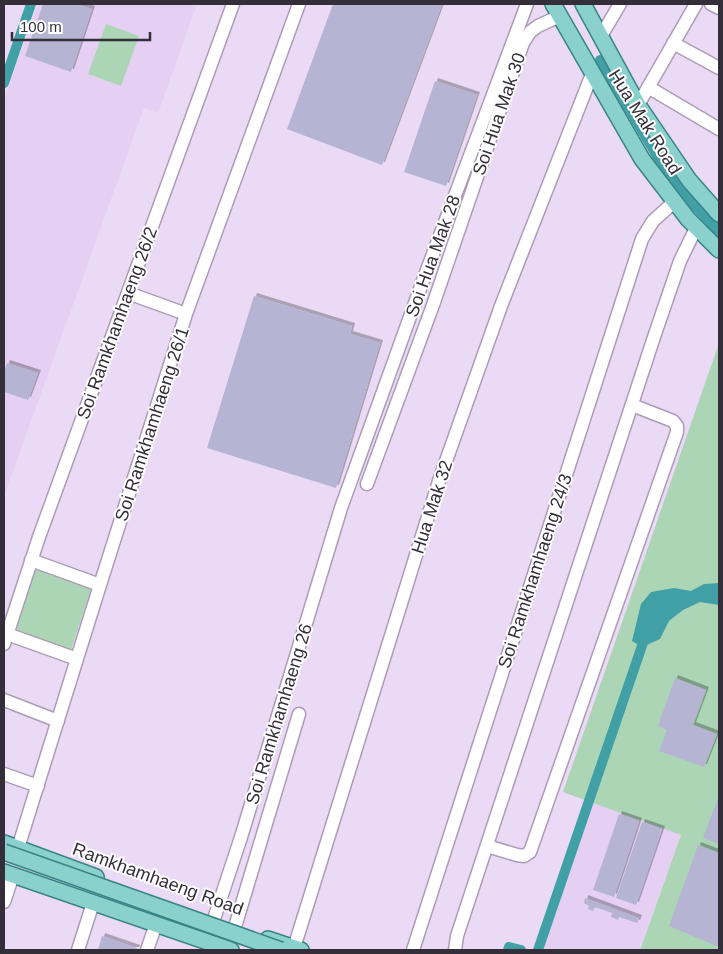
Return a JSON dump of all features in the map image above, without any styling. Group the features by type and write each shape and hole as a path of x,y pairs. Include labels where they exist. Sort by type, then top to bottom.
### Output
{"main road":[{"name":"Hua Mak Road","path":"584,4 638,104 688,180 718,209"},
{"name":"Hua Mak Road","path":"557,10 642,159 674,202 696,228 719,250"},
{"name":"Ramkhamhaeng Road","path":"9,848 292,949"},
{"name":"Ramkhamhaeng Road","path":"9,848 235,927 292,949"},
{"name":"Ramkhamhaeng Road","path":"4,862 254,950"},
{"path":"8,873 229,950 235,927"},
{"path":"124,913 131,890"},
{"path":"206,942 214,920"}],"street":[{"name":"Soi Ramkhamhaeng 26/2","path":"5,639 31,560 233,4"},
{"name":"Soi Ramkhamhaeng 26/1","path":"9,848 38,786 186,314 299,4"},
{"name":"Soi Hua Mak 28","path":"341,508 527,4"},
{"path":"601,36 620,4"},
{"path":"711,4 719,8"},
{"path":"638,104 673,43 691,5"},
{"name":"Soi Hua Mak 30","path":"367,484 436,297 523,43 530,32 557,10"},
{"path":"673,43 719,68"},
{"name":"Hua Mak 32","path":"292,949 440,478 501,306 592,74"},
{"path":"648,87 719,129"},
{"name":"Soi Ramkhamhaeng 24/3","path":"413,950 642,240 653,221 674,202"},
{"path":"454,950 455,942 680,261 696,228"},
{"path":"128,293 186,314"},
{"path":"487,846 524,856 530,852 677,432 677,426 673,421 632,405"},
{"name":"Soi Ramkhamhaeng 26","path":"214,920 341,508"},
{"path":"31,560 100,585"},
{"path":"5,639 77,659"},
{"path":"4,700 58,721"},
{"path":"235,927 299,714"},
{"path":"4,774 38,786"},
{"path":"4,902 8,873"},
{"path":"78,950 94,903"},
{"path":"147,950 156,924"}],"shaded area":[{"path":"38,4 197,4 158,113 144,108 4,496 4,99"},
{"path":"106,24 139,36 121,86 88,74"},
{"path":"719,343 719,950 640,950 681,835 563,792"},
{"path":"35,567 92,586 71,650 14,631"},
{"path":"719,583 719,605 700,602 683,610 669,621 660,639 642,647 632,641 641,604 651,592 674,588 691,591 704,584"},
{"path":"592,802 681,835 639,950 538,950"}],"building":[{"path":"43,4 76,4 92,9 71,72 25,56"},
{"path":"333,4 442,4 382,165 287,129"},
{"path":"435,81 477,95 446,186 404,172"},
{"path":"254,296 352,326 350,334 380,343 336,488 207,448"},
{"path":"7,363 38,373 28,400 4,392 4,372"},
{"path":"675,678 706,690 693,725 717,734 704,767 659,751 667,730 658,726"},
{"path":"719,795 719,844 703,838"},
{"path":"619,814 639,821 614,897 593,890"},
{"path":"642,822 662,829 636,905 616,898"},
{"path":"698,845 719,853 719,947 669,926"},
{"path":"585,898 639,918 637,923 619,917 618,920 611,917 612,913 595,907 593,911 588,909 589,906 584,903"},
{"path":"102,936 137,948 136,950 98,950"}],"waterway":[{"path":"4,83 31,4"},
{"path":"600,60 660,161 696,207 719,231"},
{"path":"538,950 646,634"},
{"path":"508,950 509,947 521,950"}]}
